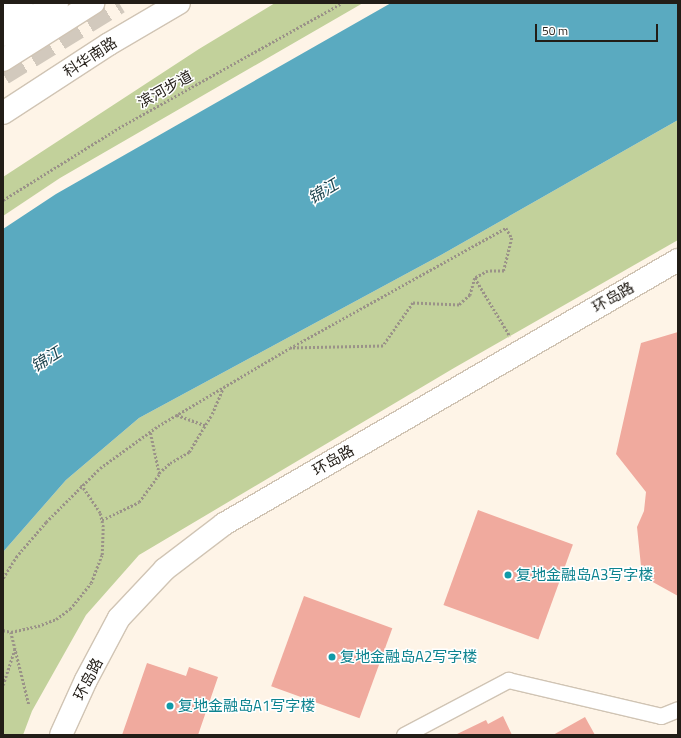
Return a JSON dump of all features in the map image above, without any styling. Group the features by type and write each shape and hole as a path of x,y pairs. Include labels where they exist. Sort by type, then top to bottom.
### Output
{"main road":[{"path":"3,14 22,3"},
{"path":"3,36 57,3"},
{"path":"3,60 93,3"},
{"name":"科华南路","path":"3,114 109,44 179,3"},
{"name":"环岛路","path":"61,735 86,680 119,618 165,569 224,524 678,260"}],"street":[{"path":"404,735 508,680 661,716 678,709"}],"path":[{"name":"滨河步道","path":"3,200 122,126 342,3"},
{"path":"3,578 16,557 81,485 150,431 290,348 506,228 512,238 504,271 488,270 475,278 470,295 459,305 413,303 383,346 290,348"},
{"path":"475,278 501,323 521,351"},
{"path":"102,520 139,502 159,473 170,463 189,452 205,425 223,388"},
{"path":"176,415 205,425"},
{"path":"150,431 159,473"},
{"path":"3,630 11,632 38,626 56,619 83,595 98,570 102,555 102,520 94,502 81,485"},
{"path":"11,632 29,705"},
{"path":"3,685 15,649"}],"green space":[{"path":"275,3 363,3 60,178 3,216 3,177 199,49"},
{"path":"678,120 678,240 454,368 139,555 86,615 32,711 23,735 3,735 3,552 66,480 139,418 441,255"}],"water":[{"name":"锦江","path":"391,3 678,3 678,120 441,255 139,418 66,480 3,552 3,229 56,194"}],"building":[{"path":"678,332 678,596 642,576 637,527 644,511 646,492 616,454 641,343"},
{"name":"复地金融岛A3写字楼","path":"478,510 573,545 538,639 443,605"},
{"name":"复地金融岛A2写字楼","path":"304,596 392,628 359,718 271,686"},
{"name":"复地金融岛A1写字楼","path":"147,663 186,676 189,667 218,677 198,735 122,735"},
{"path":"503,716 512,735 455,735 486,720 488,724"},
{"path":"585,717 595,735 553,735"}],"tunnel":[{"path":"3,74 119,3"}],"place":[{"name":"复地金融岛A3写字楼","path":"508,575"},
{"name":"复地金融岛A2写字楼","path":"332,657"},
{"name":"复地金融岛A1写字楼","path":"170,706"}]}
